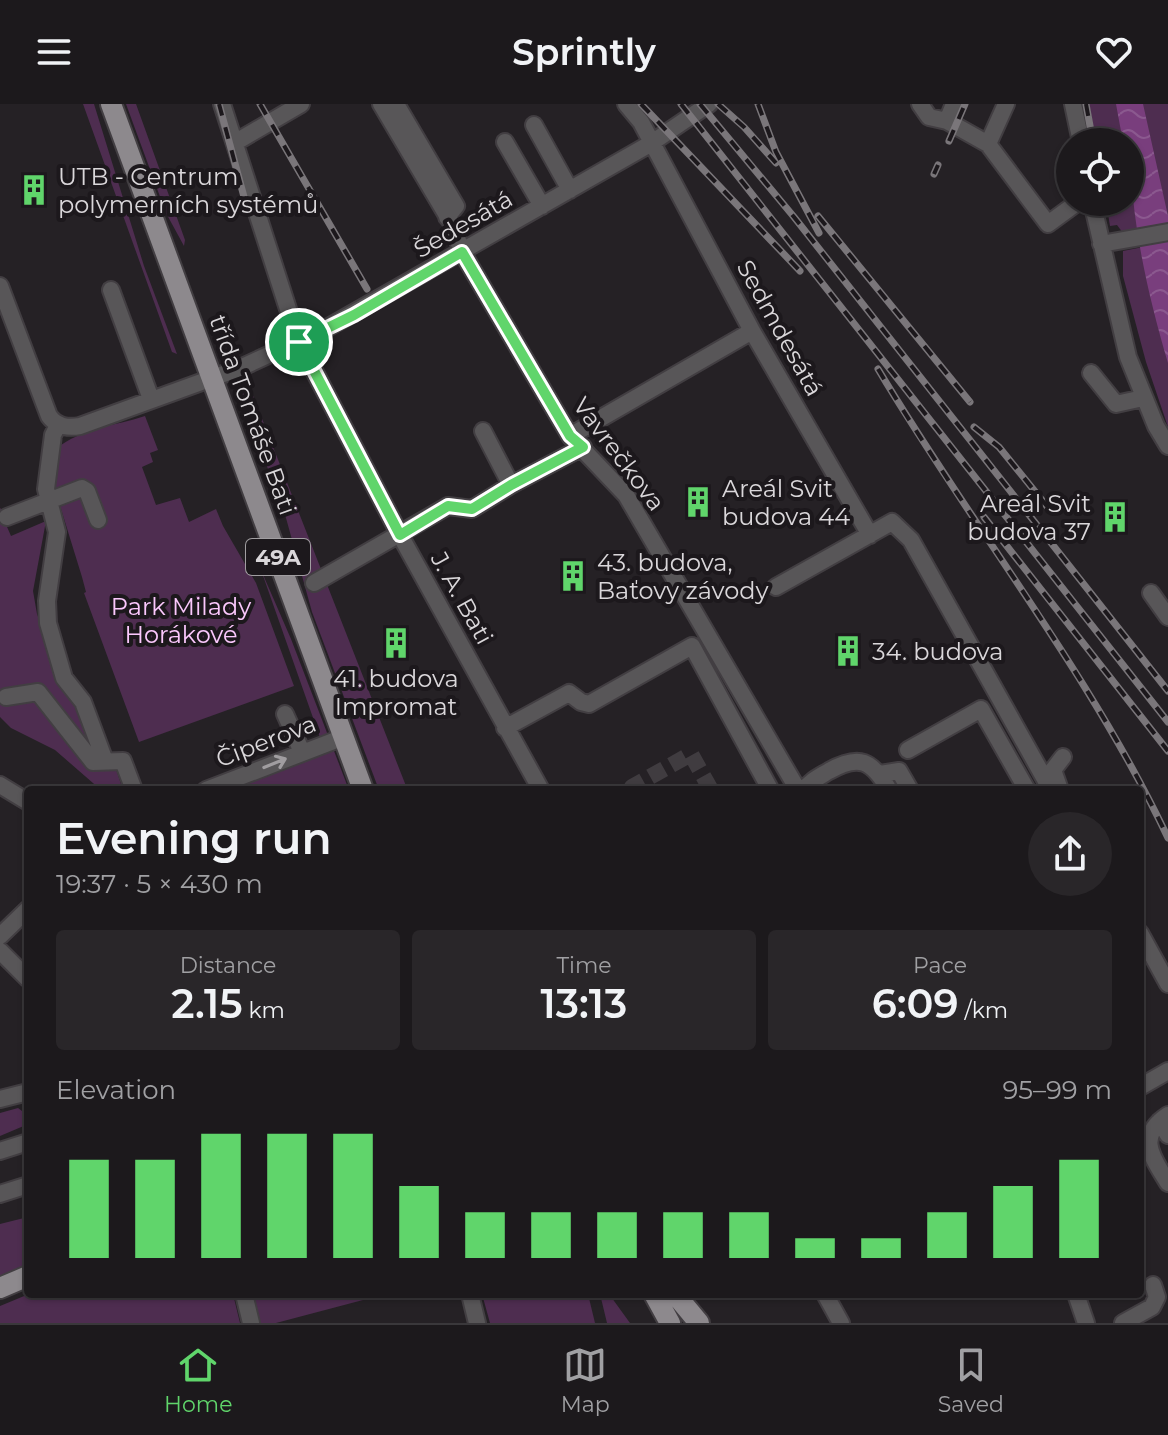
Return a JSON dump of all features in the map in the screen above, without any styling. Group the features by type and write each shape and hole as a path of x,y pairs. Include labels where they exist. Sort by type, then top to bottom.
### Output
{"main road":[{"name":"třída Tomáše Bati","path":"111,104 362,786"},
{"path":"0,1288 24,1278"},
{"path":"656,1298 670,1323"},
{"path":"678,1298 699,1323"}],"street":[{"path":"222,104 288,309"},
{"path":"236,142 301,104"},
{"name":"Vavrečkova","path":"381,104 447,217 462,252 577,441 626,495 799,786"},
{"path":"396,104 456,206 447,217"},
{"name":"Sedmdesátá","path":"626,104 641,122 752,331 870,535"},
{"path":"650,144 709,104"},
{"path":"920,104 929,117 947,121 988,144 1048,224 1059,216"},
{"path":"947,121 954,104"},
{"path":"988,144 1006,104"},
{"path":"1073,104 1078,128"},
{"path":"534,125 570,190"},
{"path":"505,142 542,206"},
{"name":"Šedesátá","path":"58,425 80,426 299,342 354,315 650,144"},
{"path":"1097,216 1108,243 1128,357 1143,398 1168,446"},
{"path":"1108,243 1168,232"},
{"path":"0,286 45,409 58,425 51,447 46,489 57,532 47,601 48,623 64,678 83,702 105,761"},
{"path":"111,290 151,399"},
{"path":"314,583 448,506 472,509 752,331"},
{"name":"J. A. Bati","path":"299,342 400,535 539,786"},
{"path":"1091,373 1116,404 1143,398"},
{"path":"483,431 511,485"},
{"path":"7,517 82,488 87,491 98,520"},
{"path":"776,587 892,522 911,540 1049,786"},
{"path":"1151,593 1168,617"},
{"path":"505,728 569,693 589,704 692,646 768,786"},
{"path":"6,697 38,692 93,762 123,761 132,786"},
{"path":"908,750 981,709 1025,786"},
{"path":"285,714 302,752"},
{"name":"Čiperova","path":"216,786 344,737"},
{"path":"1059,786 1053,770 1063,757"},
{"path":"806,786 847,761 860,761 880,774 887,786"},
{"path":"880,774 899,771 908,786"},
{"path":"0,785 24,800"},
{"path":"0,936 24,913"},
{"path":"1144,940 1168,984"},
{"path":"0,951 24,975"},
{"path":"1144,1085 1168,1071"},
{"path":"0,1099 24,1093"},
{"path":"1165,1124 1153,1129 1149,1147 1168,1183"},
{"path":"0,1151 24,1143"},
{"path":"0,1194 24,1186"},
{"path":"1123,1323 1152,1307 1157,1297 1153,1285"},
{"path":"245,1298 251,1323"},
{"path":"471,1298 477,1323"},
{"path":"827,1298 841,1323"},
{"path":"1077,1298 1086,1323"}],"green space":[{"path":"83,104 94,104 144,266 177,354 172,352"},
{"path":"126,104 136,104 185,240 184,246 166,213"},
{"path":"1089,104 1168,104 1168,225 1123,233 1117,225 1110,226 1108,216 1144,216 1144,128 1093,128"},
{"path":"1168,242 1168,427 1146,362 1123,276 1123,251"},
{"path":"248,383 406,786 377,786 312,612 286,518 244,404 243,390"},
{"name":"Park Milady Horákové","path":"145,416 158,450 150,453 153,462 142,467 156,505 180,498 189,522 216,509 256,583 294,686 139,742 84,593 82,577 53,483 56,449 76,436"},
{"path":"0,508 11,536 46,521 33,591 37,614 103,764 116,769 122,786 96,786 55,750 11,728 0,717"},
{"path":"261,570 347,786 239,786 324,749"},
{"path":"18,1108 24,1112 24,1126 0,1136 0,1113"},
{"path":"24,1218 24,1271 0,1282 0,1224"},
{"path":"24,1296 234,1298 240,1323 0,1323 0,1306"},
{"path":"253,1298 363,1298 276,1323 258,1323"},
{"path":"483,1298 589,1298 595,1323 490,1323"},
{"path":"601,1298 612,1298 630,1323 607,1323"}],"water":[{"path":"1116,104 1143,104 1168,216 1168,363 1153,309 1136,216 1144,216 1144,128 1120,128"}],"tunnel":[{"path":"634,786 691,754 709,786"}],"railway":[{"path":"219,104 247,208"},
{"path":"260,104 367,289"},
{"path":"641,104 800,271"},
{"path":"681,104 1168,722"},
{"path":"700,104 794,217 1168,691"},
{"path":"718,104 744,127 776,163"},
{"path":"758,104 776,152 819,233"},
{"path":"949,141 965,104"},
{"path":"1086,104 1090,128"},
{"path":"934,174 938,165"},
{"path":"818,216 970,402"},
{"path":"878,369 1103,716 1142,786"},
{"path":"974,427 999,447 1050,510"},
{"path":"984,517 1168,751"},
{"path":"1144,790 1168,838"}],"place":[{"name":"UTB - Centrum polymerních systémů","path":"34,190"},
{"name":"Areál Svit budova 44","path":"698,502"},
{"name":"Areál Svit budova 37","path":"1115,517"},
{"name":"43. budova, Baťovy závody","path":"573,576"},
{"name":"41. budova Impromat","path":"396,643"},
{"name":"34. budova","path":"848,651"}],"route":[{"path":"462,252 570,436 583,447 472,509 448,506 400,535 299,342 354,315 462,252"}]}
